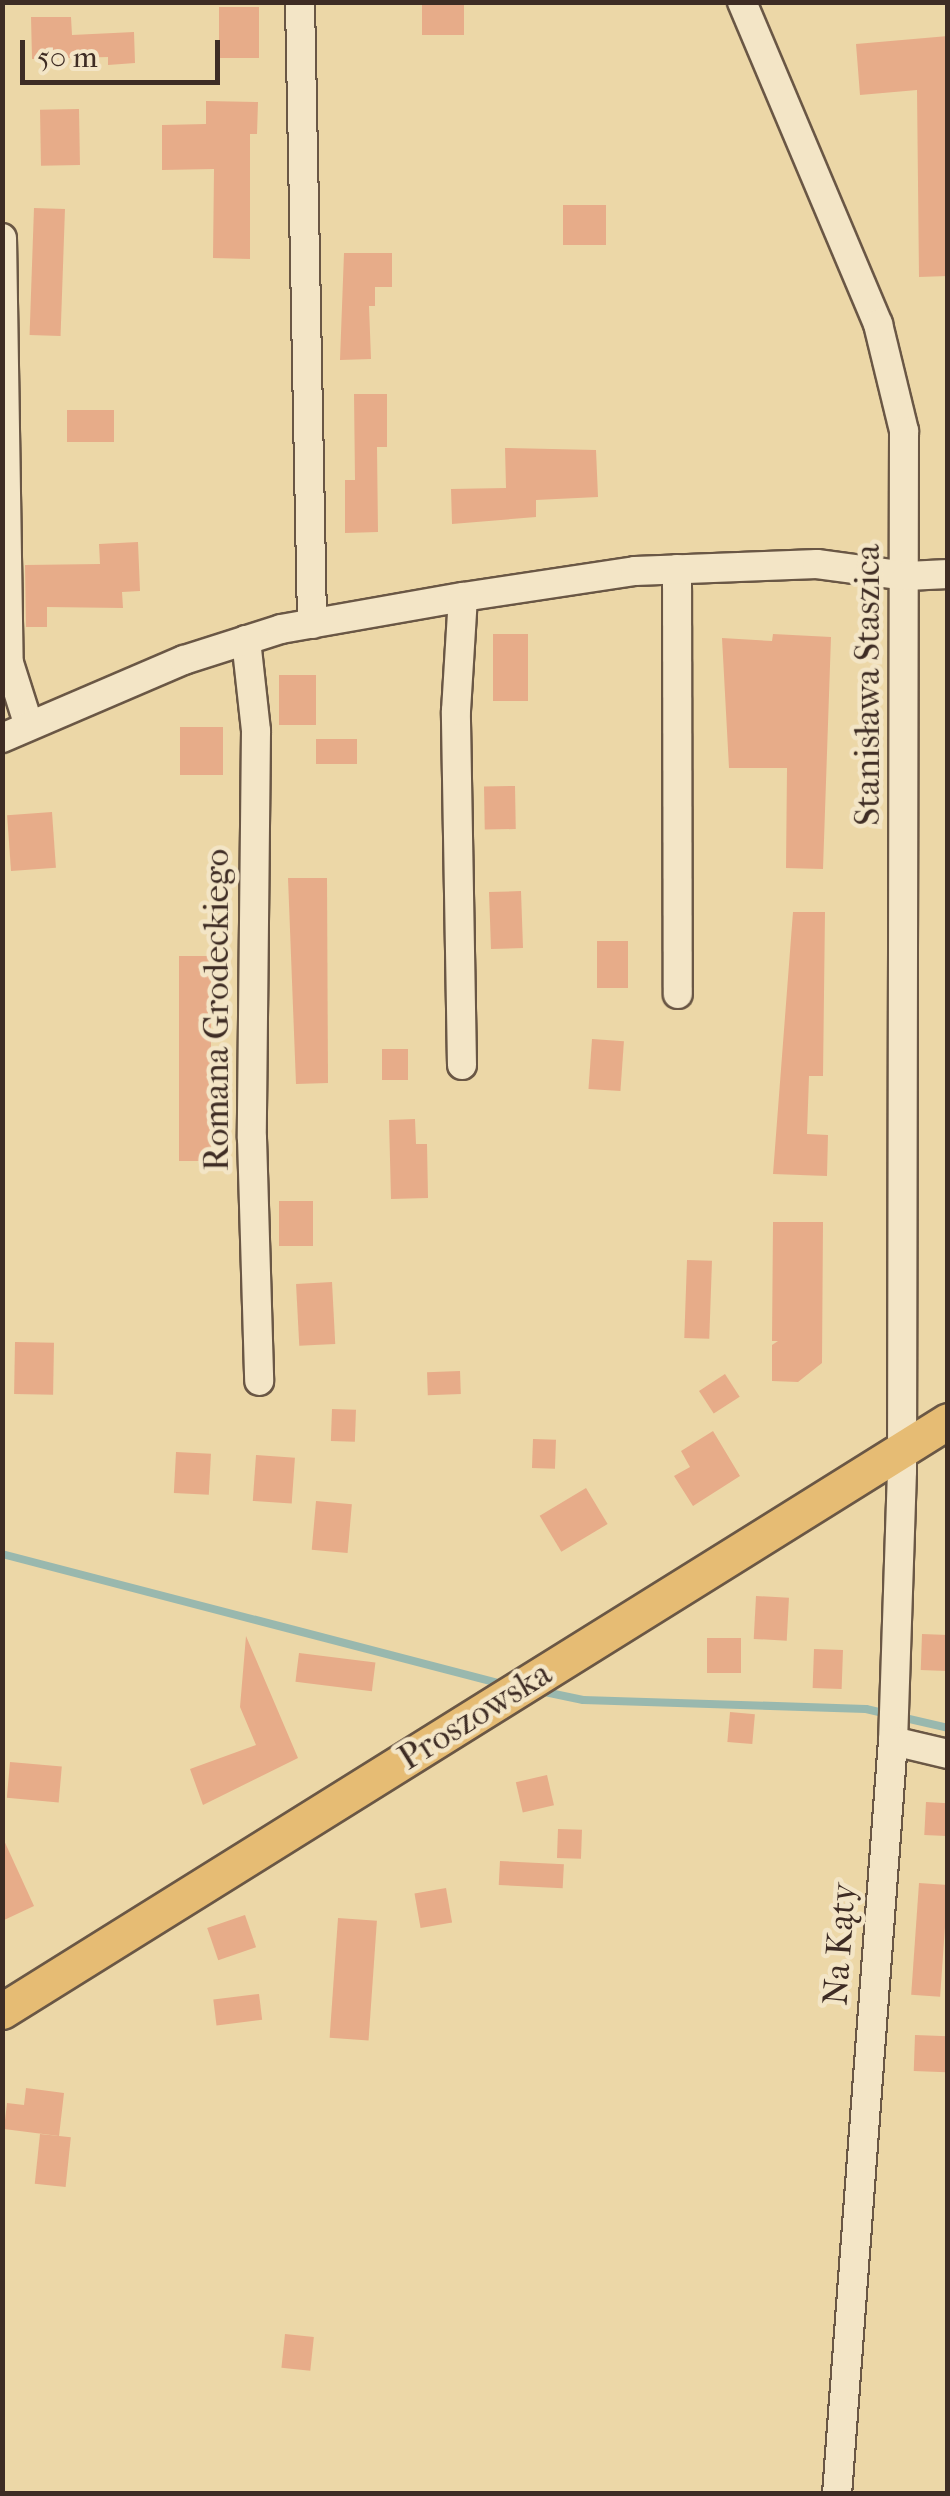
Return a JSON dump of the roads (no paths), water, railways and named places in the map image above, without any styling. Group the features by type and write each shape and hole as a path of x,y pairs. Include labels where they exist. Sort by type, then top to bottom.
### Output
{"main road":[{"name":"Proszowska","path":"2,2011 948,1421"}],"street":[{"path":"300,2 312,624"},
{"name":"Stanisława Staszica","path":"742,2 878,324 904,431 907,576 900,1399"},
{"path":"2,238 10,663 28,723"},
{"path":"2,738 28,723 246,640 463,597 677,569 817,564 907,576 948,574"},
{"path":"677,569 678,994"},
{"path":"462,1065 456,712 463,597"},
{"name":"Romana Grodeckiego","path":"246,640 256,731 252,1138 259,1381"},
{"name":"Na Kąty","path":"837,2494 894,1724 903,1449 900,1399"},
{"path":"894,1724 948,1754"}],"waterway":[{"path":"2,1554 502,1684"},
{"path":"540,1691 583,1700 866,1709 948,1728"}]}
